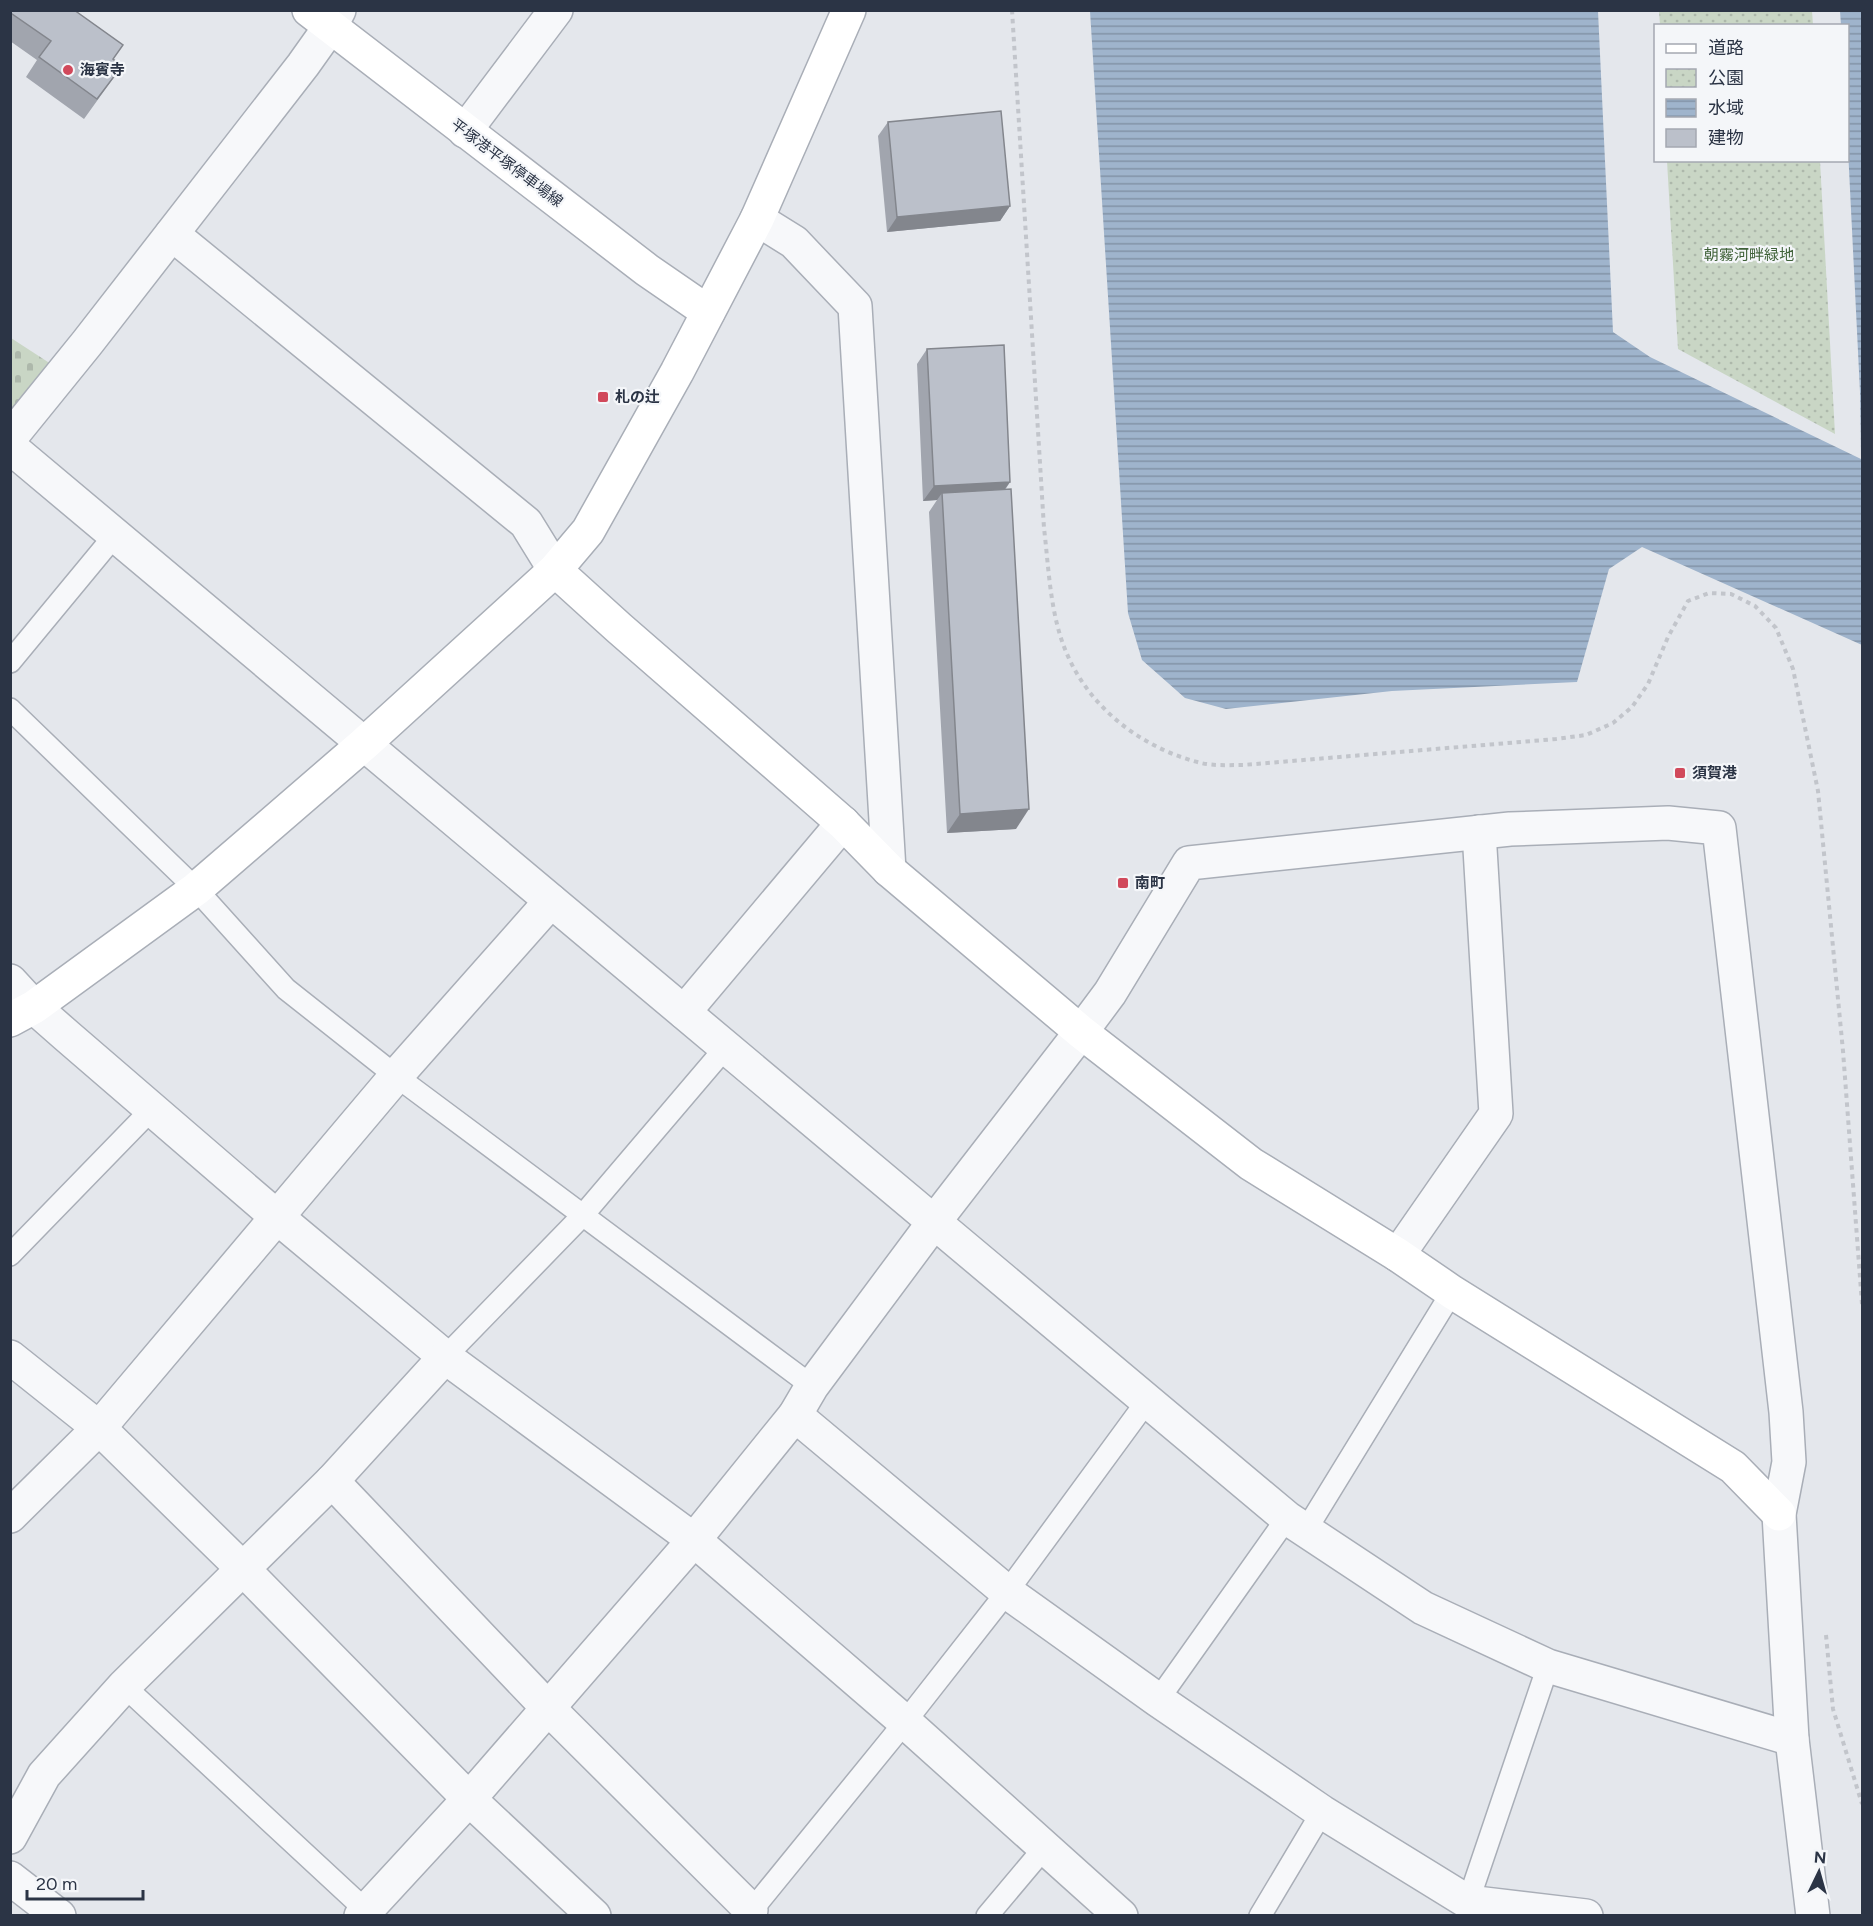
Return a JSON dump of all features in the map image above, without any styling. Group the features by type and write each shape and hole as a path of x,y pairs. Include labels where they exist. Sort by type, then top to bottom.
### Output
{"street":[{"path":"465,131 556,10"},
{"path":"22,1013 196,889 364,744 555,570 588,531 677,372 757,219 849,10"},
{"path":"10,438 303,65 326,16"},
{"name":"平塚港平塚停車場線","path":"326,16 465,131 647,270 708,312"},
{"path":"757,219 794,242 855,306 889,870"},
{"path":"172,234 526,523 555,570 843,823 889,870 1081,1032 1251,1164 1733,1467 1779,1514"},
{"path":"10,447 1296,1524 1423,1608 1548,1666 1792,1739"},
{"path":"684,1012 843,823"},
{"path":"367,1914 694,1540 795,1415 812,1386 934,1222 1110,993 1189,863 1510,829 1668,823 1719,828 1786,1413 1789,1462 1779,1514 1792,1739 1813,1916"},
{"path":"1398,1256 1496,1114 1479,832"},
{"path":"10,1516 99,1428 396,1076 551,901"},
{"path":"10,981 22,1013 152,1109 445,1357 694,1540 905,1722 1121,1916"},
{"path":"10,1357 99,1428 242,1568 469,1799 594,1916"},
{"path":"10,1837 44,1775 124,1686 332,1481 445,1357"},
{"path":"795,1415 1007,1592 1158,1700 1469,1909 1586,1916"},
{"path":"332,1481 548,1708 749,1913"},
{"path":"10,1878 59,1916"}],"lane":[{"path":"10,662 115,535"},
{"path":"10,709 196,889 286,989 396,1076 812,1386"},
{"path":"445,1357 583,1215 726,1047"},
{"path":"10,1255 152,1109"},
{"path":"1158,1700 1296,1524 1452,1292"},
{"path":"749,1913 905,1722 1007,1592 1147,1401"},
{"path":"1469,1909 1548,1666"},
{"path":"124,1686 367,1914"},
{"path":"1260,1916 1322,1812"},
{"path":"987,1916 1046,1847"}],"path":[{"path":"1012,10 1046,549 1057,621 1067,654 1081,681 1103,707 1131,733 1163,750 1203,763 1243,765 1556,739 1586,735 1612,723 1632,707 1648,684 1668,637 1688,601 1709,593 1731,594 1755,606 1776,628 1793,669 1818,790 1843,1051 1863,1304"},
{"path":"1825,1627 1833,1709 1863,1804"}],"green space":[{"path":"1659,11 1812,11 1813,24 1660,24"},
{"name":"朝霧河畔緑地","path":"1667,162 1820,162 1835,434 1678,349"},
{"path":"11,338 51,364 11,417"}],"water":[{"path":"1090,11 1598,11 1613,332 1650,357 1861,459 1849,162 1849,24 1841,24 1840,11 1862,11 1862,645 1642,547 1609,569 1577,682 1392,691 1226,709 1185,698 1142,660 1128,613"}],"building":[{"path":"10,10 74,10 123,45 113,59 122,66 97,99 39,57 51,41 12,14 10,16"},
{"path":"1001,111 1010,206 897,217 888,122"},
{"path":"1004,345 1010,482 934,486 927,349"},
{"path":"1011,489 1029,809 960,814 942,493"}],"place":[{"name":"海賓寺","path":"68,70"},
{"name":"札の辻","path":"603,397"},
{"name":"須賀港","path":"1680,773"},
{"name":"南町","path":"1123,883"}]}
